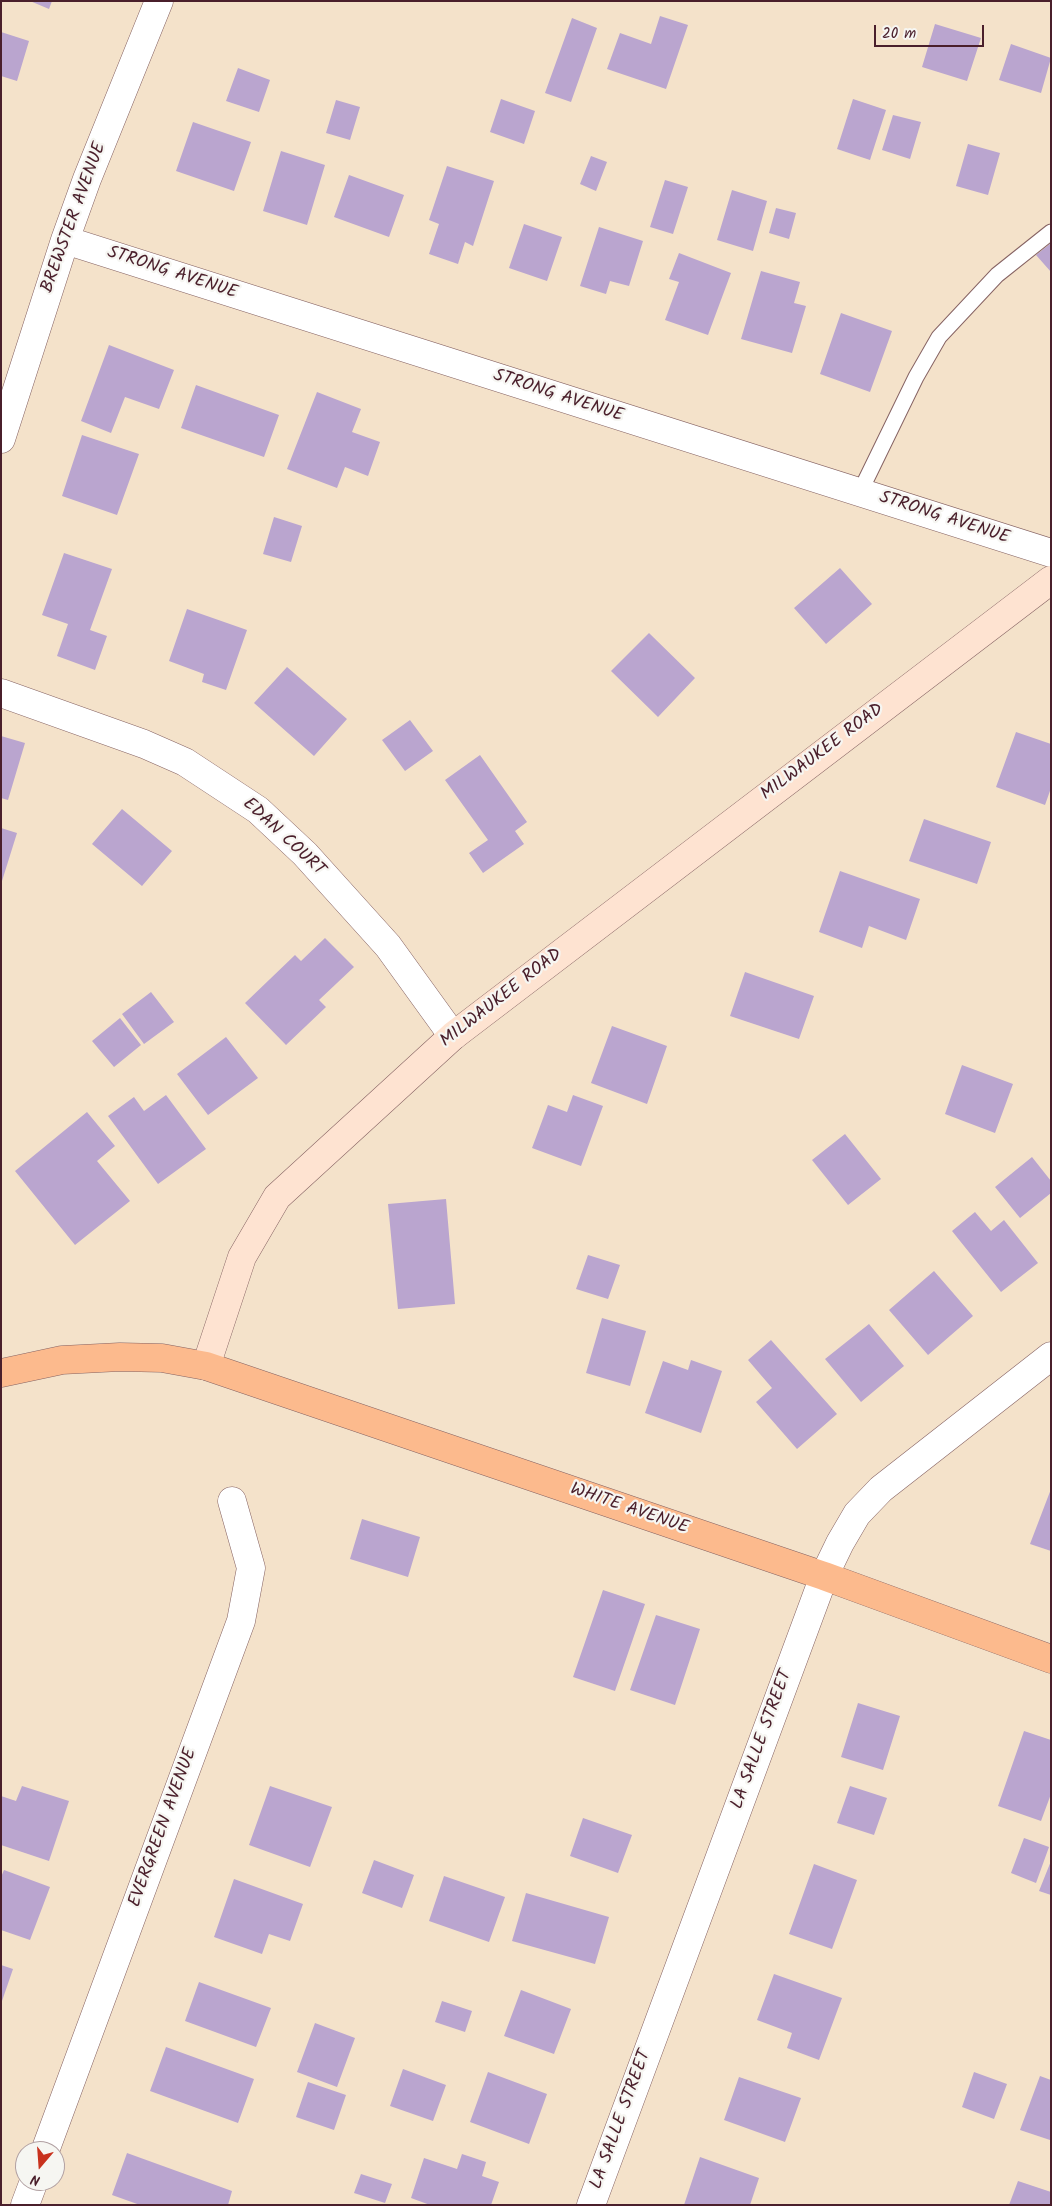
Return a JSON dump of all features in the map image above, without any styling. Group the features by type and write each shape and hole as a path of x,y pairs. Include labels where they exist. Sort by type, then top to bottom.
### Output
{"main road":[{"path":"1,1374 62,1360 120,1357 162,1358 206,1366"},
{"name":"WHITE AVENUE","path":"206,1366 824,1576 1051,1658"}],"street":[{"name":"BREWSTER AVENUE","path":"1,439 65,240 87,179 159,1"},
{"name":"STRONG AVENUE","path":"65,240 1051,553"},
{"name":"MILWAUKEE ROAD","path":"206,1366 242,1257 276,1197 452,1036 1051,580"},
{"name":"EDAN COURT","path":"1,693 144,744 185,762 258,810 305,854 388,946 452,1036"},
{"name":"LA SALLE STREET","path":"591,2205 824,1576 857,1514 881,1489 1051,1356"},
{"name":"EVERGREEN AVENUE","path":"49,2141 241,1620 251,1568 232,1501"},
{"path":"25,2205 30,2191"}],"lane":[{"path":"860,492 916,377 939,337 997,275 1051,232"}],"building":[{"path":"30,1 52,1 49,9"},
{"path":"660,16 688,25 666,89 607,69 620,33 651,44"},
{"path":"572,18 597,28 571,102 545,93"},
{"path":"935,24 981,38 967,81 922,67"},
{"path":"1,32 29,41 17,81 1,76"},
{"path":"1011,44 1051,58 1041,93 999,80"},
{"path":"238,68 270,80 259,112 226,101"},
{"path":"501,99 535,111 524,144 490,132"},
{"path":"853,99 886,110 870,160 837,149"},
{"path":"336,100 360,107 350,140 326,133"},
{"path":"893,115 921,122 910,159 882,150"},
{"path":"193,122 251,142 234,191 176,171"},
{"path":"968,144 1000,153 988,195 956,186"},
{"path":"281,151 325,165 307,225 263,211"},
{"path":"591,156 607,162 596,191 580,184"},
{"path":"447,166 494,181 473,246 465,242 458,264 429,254 439,224 429,220"},
{"path":"349,175 404,195 389,237 334,217"},
{"path":"665,180 688,187 673,234 650,227"},
{"path":"732,190 767,201 753,251 717,240"},
{"path":"776,208 796,213 789,239 769,233"},
{"path":"524,224 562,237 547,281 509,268"},
{"path":"599,227 643,241 629,286 610,281 606,294 580,286"},
{"path":"1051,243 1051,272 1036,255"},
{"path":"679,253 731,273 708,335 665,320 679,282 669,279"},
{"path":"761,271 800,282 794,303 806,306 792,353 741,339"},
{"path":"841,313 892,331 870,392 820,374"},
{"path":"109,345 174,370 159,409 125,397 111,433 81,421"},
{"path":"196,385 279,415 264,457 181,428"},
{"path":"317,392 361,409 352,432 380,442 368,476 345,467 337,488 287,469"},
{"path":"82,435 139,454 117,515 62,496"},
{"path":"274,517 302,526 291,562 263,554"},
{"path":"64,553 112,569 90,630 107,636 95,670 57,656 68,624 42,615"},
{"path":"840,568 872,604 826,644 794,608"},
{"path":"187,609 247,630 226,690 202,682 204,674 169,661"},
{"path":"649,633 695,678 658,717 611,671"},
{"path":"287,667 347,719 314,756 254,703"},
{"path":"410,720 433,751 405,771 382,740"},
{"path":"1016,732 1051,744 1051,788 1045,805 996,787"},
{"path":"1,736 25,743 8,800 1,798"},
{"path":"480,755 527,822 515,831 524,844 483,873 469,853 488,840 445,780"},
{"path":"122,809 172,851 142,886 92,844"},
{"path":"924,819 991,842 977,884 909,861"},
{"path":"1,828 17,833 2,881 1,881"},
{"path":"840,871 920,899 906,940 869,926 862,948 819,932"},
{"path":"325,938 354,967 319,1000 326,1007 286,1045 245,1003 295,955 301,961"},
{"path":"745,972 814,996 799,1039 730,1016"},
{"path":"151,992 174,1022 144,1044 122,1014"},
{"path":"120,1018 141,1045 114,1067 92,1041"},
{"path":"612,1026 667,1046 647,1104 591,1083"},
{"path":"226,1037 258,1078 208,1115 177,1074"},
{"path":"962,1065 1013,1084 995,1133 945,1114"},
{"path":"166,1095 206,1149 158,1184 108,1116 134,1097 144,1111"},
{"path":"573,1095 603,1106 581,1166 532,1148 548,1105 567,1112"},
{"path":"87,1112 115,1146 97,1161 130,1201 75,1245 15,1171"},
{"path":"845,1134 881,1179 848,1205 812,1160"},
{"path":"1032,1157 1051,1181 1051,1193 1020,1218 995,1187"},
{"path":"446,1199 455,1304 398,1309 388,1204"},
{"path":"975,1212 991,1231 1004,1220 1038,1263 1001,1292 952,1231"},
{"path":"588,1255 620,1265 608,1299 576,1289"},
{"path":"934,1271 973,1316 928,1355 889,1310"},
{"path":"602,1318 646,1331 630,1386 586,1373"},
{"path":"869,1324 904,1366 861,1402 825,1359"},
{"path":"771,1340 837,1414 797,1449 756,1402 772,1388 748,1360"},
{"path":"691,1360 722,1371 701,1433 645,1413 663,1361 688,1370"},
{"path":"1051,1489 1051,1551 1030,1544"},
{"path":"362,1519 420,1537 408,1577 350,1559"},
{"path":"603,1590 645,1604 615,1691 573,1677"},
{"path":"656,1615 700,1629 675,1705 630,1690"},
{"path":"858,1703 900,1716 883,1770 841,1757"},
{"path":"1024,1731 1051,1740 1051,1794 1041,1821 998,1806"},
{"path":"22,1786 69,1801 49,1861 1,1845 1,1796 16,1801"},
{"path":"270,1786 332,1807 310,1867 249,1845"},
{"path":"850,1786 887,1798 874,1835 837,1823"},
{"path":"583,1818 632,1835 618,1873 570,1856"},
{"path":"1024,1838 1049,1847 1036,1883 1011,1873"},
{"path":"374,1860 414,1875 402,1908 362,1893"},
{"path":"1051,1861 1051,1895 1039,1891"},
{"path":"814,1864 857,1880 832,1949 789,1934"},
{"path":"4,1870 50,1887 30,1940 1,1930 1,1877"},
{"path":"444,1876 505,1897 489,1942 429,1921"},
{"path":"234,1879 303,1904 290,1941 269,1934 262,1954 214,1937"},
{"path":"526,1893 609,1917 595,1964 512,1941"},
{"path":"1,1965 13,1969 2,2001 1,2001"},
{"path":"774,1974 842,1998 819,2060 787,2048 792,2033 757,2020"},
{"path":"199,1982 271,2008 256,2047 185,2021"},
{"path":"521,1990 571,2009 554,2054 504,2036"},
{"path":"442,2001 472,2011 465,2032 435,2022"},
{"path":"315,2023 355,2038 337,2087 297,2072"},
{"path":"166,2047 254,2079 238,2123 150,2091"},
{"path":"403,2069 446,2085 433,2121 390,2106"},
{"path":"488,2072 547,2094 529,2144 470,2122"},
{"path":"974,2072 1007,2084 994,2119 962,2107"},
{"path":"1040,2076 1051,2080 1050,2140 1020,2130"},
{"path":"739,2077 801,2098 785,2142 724,2120"},
{"path":"308,2082 346,2095 334,2130 296,2117"},
{"path":"127,2153 232,2191 228,2205 140,2205 112,2195"},
{"path":"462,2154 486,2162 482,2176 499,2182 491,2205 430,2205 411,2198 424,2158 457,2169"},
{"path":"700,2157 759,2178 750,2205 684,2205"},
{"path":"361,2174 392,2184 385,2203 354,2193"},
{"path":"1018,2181 1051,2192 1051,2205 1009,2205"}]}
